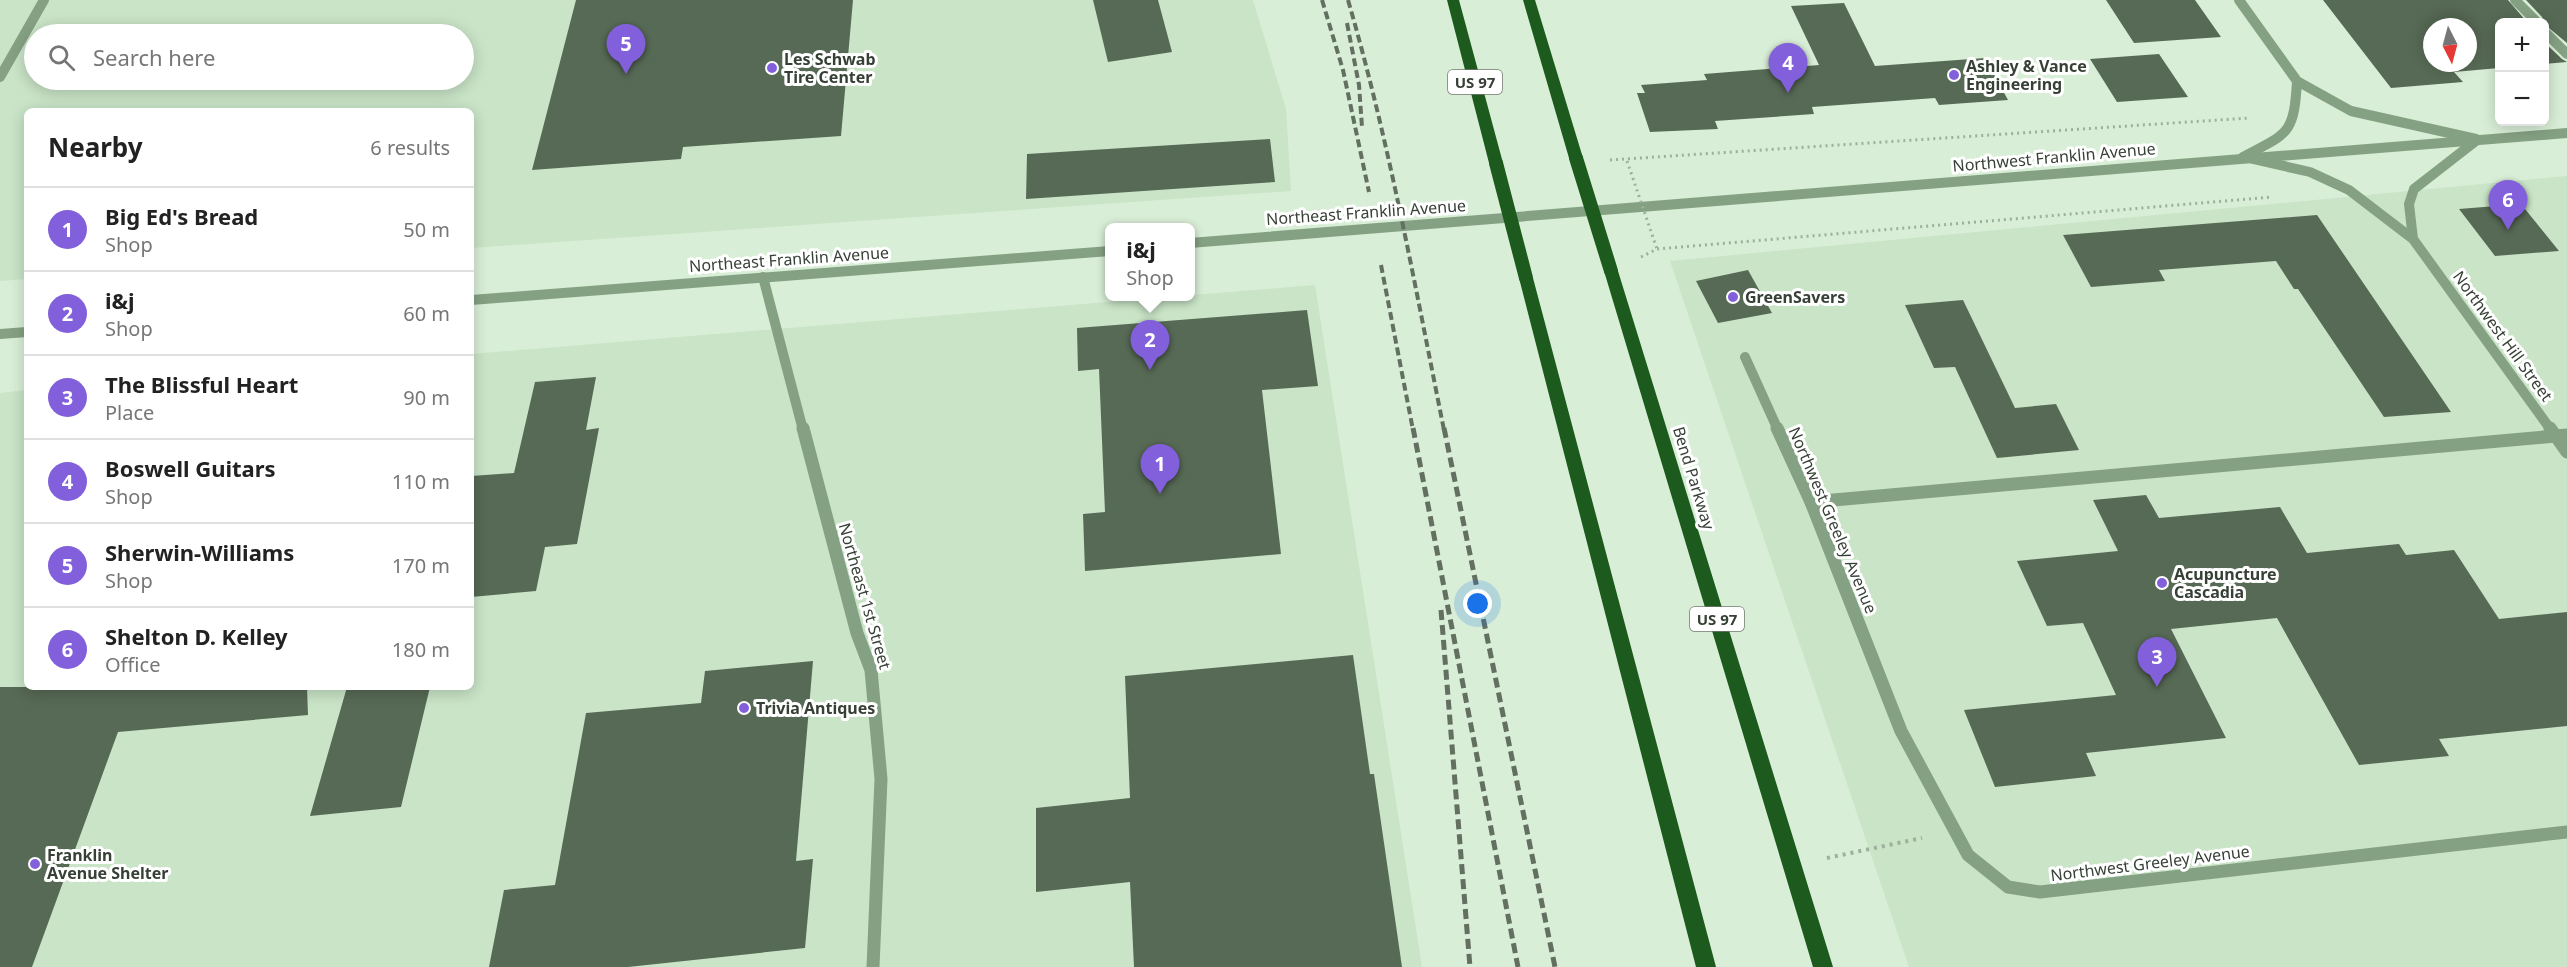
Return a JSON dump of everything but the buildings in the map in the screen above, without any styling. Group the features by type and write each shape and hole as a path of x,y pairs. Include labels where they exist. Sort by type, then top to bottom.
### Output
{"highway":[{"name":"US 97","path":"1453,0 1706,967"},
{"name":"Bend Parkway","path":"1528,0 1823,967"}],"street":[{"path":"30,24 44,0"},
{"path":"2239,0 2297,81 2351,111 2477,140"},
{"path":"2515,0 2533,18"},
{"path":"0,77 24,35"},
{"path":"2549,36 2567,54"},
{"path":"2243,157 2282,136 2295,114 2297,81"},
{"name":"Northwest Franklin Avenue","path":"1544,214 2567,133"},
{"name":"Northwest Hill Street","path":"2413,239 2409,204 2414,189 2477,140"},
{"name":"Northwest Hill Street","path":"2243,157 2310,172 2349,190 2413,239 2561,436 2567,453"},
{"name":"Northeast Franklin Avenue","path":"1195,243 1544,214"},
{"name":"Northeast Franklin Avenue","path":"474,300 1105,251"},
{"name":"Northeast 1st Street","path":"763,277 856,633 871,670 881,779 873,967"},
{"path":"0,334 24,332"},
{"name":"Northwest Greeley Avenue","path":"1745,357 1811,502 1901,731 1968,855 2008,887 2040,892 2567,832"},
{"path":"1811,502 2561,436"}],"path":[{"path":"1576,158 1627,160 2295,114"},
{"path":"1627,160 1657,249"},
{"path":"1611,271 1657,249 2279,196"},
{"path":"1792,865 1955,831"}],"shaded area":[{"path":"0,0 1253,0 1286,109 1291,191 474,248 474,108 24,108 24,279 0,281"},
{"path":"2567,176 2567,967 1909,967 1670,261"},
{"path":"1315,285 1422,967 0,967 0,393 24,390 24,690 474,690 474,354 1119,301 1195,301 1195,295"}],"railway":[{"path":"1322,0 1343,70 1369,192"},
{"path":"1348,0 1389,160 1444,430"},
{"path":"1347,23 1359,85 1362,127"},
{"path":"1381,265 1413,430"},
{"path":"1413,428 1518,967"},
{"path":"1444,428 1555,967"},
{"path":"1441,610 1470,967"}],"place":[{"name":"Les Schwab Tire Center","path":"772,68"},
{"name":"Sherwin-Williams","path":"626,74"},
{"name":"Ashley & Vance Engineering","path":"1954,75"},
{"name":"Boswell Guitars","path":"1788,93"},
{"name":"Shelton D. Kelley","path":"2508,230"},
{"name":"GreenSavers","path":"1733,297"},
{"name":"i&j","path":"1150,370"},
{"name":"Big Ed's Bread","path":"1160,494"},
{"name":"Acupuncture Cascadia","path":"2162,583"},
{"name":"The Blissful Heart","path":"2157,687"},
{"name":"Trivia Antiques","path":"744,708"},
{"name":"Franklin Avenue Shelter","path":"35,864"}]}
